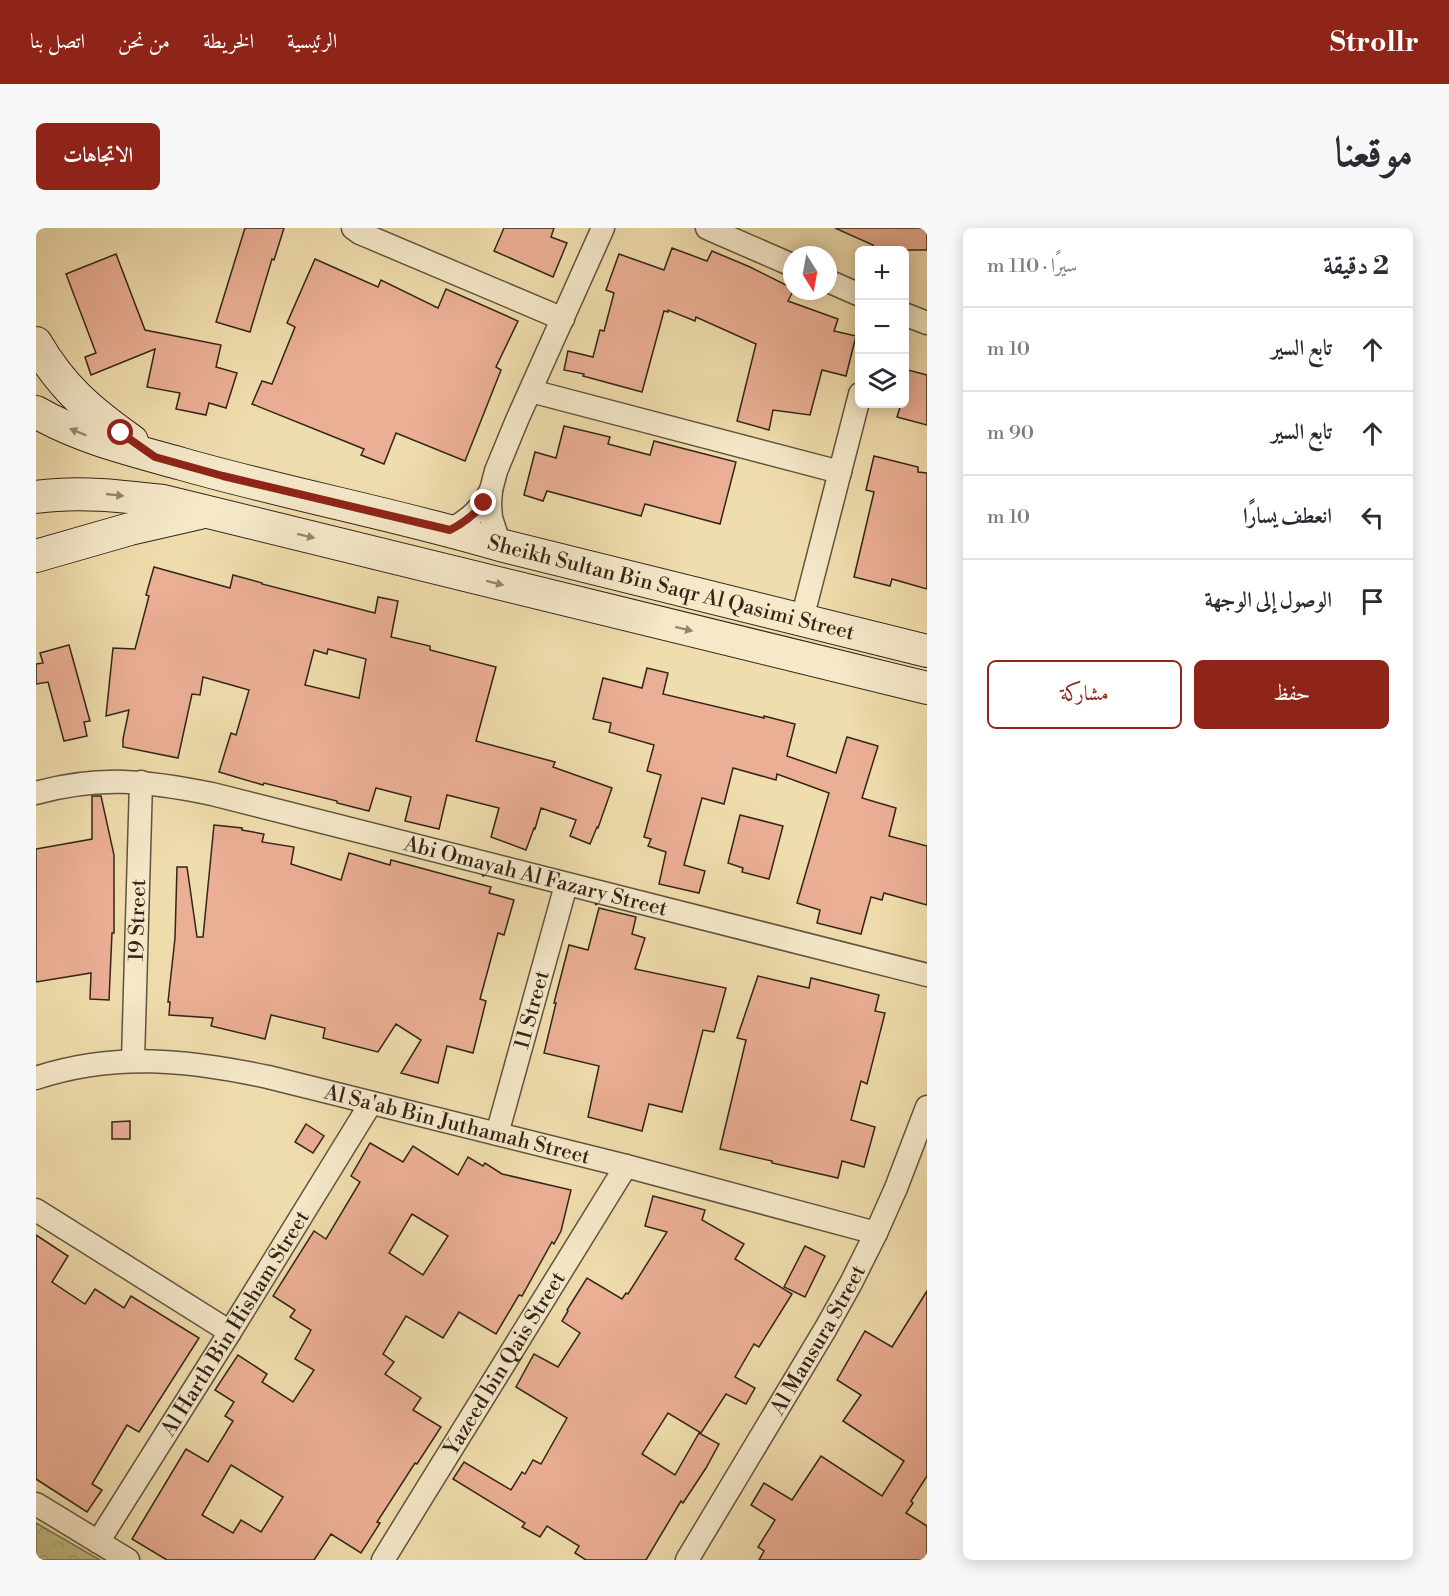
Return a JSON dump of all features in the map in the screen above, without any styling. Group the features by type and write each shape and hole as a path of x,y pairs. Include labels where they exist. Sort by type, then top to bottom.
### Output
{"main road":[{"path":"36,343 45,359 67,387 92,412 155,457"},
{"name":"Sheikh Sultan Bin Saqr Al Qasimi Street","path":"36,412 83,434 223,476 450,530 500,545 927,651"},
{"name":"Sheikh Sultan Bin Saqr Al Qasimi Street","path":"36,497 106,494 163,501 927,688"},
{"path":"36,556 130,529 205,512"}],"street":[{"path":"353,228 360,233 563,319"},
{"path":"450,530 475,514 491,490 506,446 603,228"},
{"path":"706,228 783,261"},
{"path":"837,285 855,293"},
{"path":"909,316 927,323"},
{"path":"531,391 840,472"},
{"path":"802,619 856,408"},
{"path":"491,490 491,518 500,545"},
{"name":"Abi Omayah Al Fazary Street","path":"36,793 82,783 112,781 141,782 212,794 927,975"},
{"name":"19 Street","path":"133,1060 141,782"},
{"name":"11 Street","path":"497,1134 566,885"},
{"name":"Al Sa'ab Bin Juthamah Street","path":"36,1078 78,1066 133,1060 234,1070 626,1166 876,1233"},
{"name":"Al Harth Bin Hisham Street","path":"98,1542 230,1332 370,1102"},
{"name":"Al Mansura Street","path":"687,1560 826,1328 876,1233 927,1107"},
{"name":"Yazeed bin Qais Street","path":"383,1560 626,1166"},
{"path":"36,1210 230,1332"},
{"path":"36,1504 128,1560"}],"green space":[{"path":"36,1523 100,1560 36,1560"}],"building":[{"path":"245,228 284,228 250,332 216,322"},
{"path":"504,228 554,228 551,237 567,243 553,277 494,251"},
{"path":"835,228 927,228 927,250 909,250 909,246 873,245"},
{"path":"672,248 707,261 712,251 783,284 783,300 838,319 834,331 855,336 846,376 822,370 810,415 773,410 769,430 737,421 756,344 696,317 695,321 668,310 668,312 664,311 642,392 564,370 568,351 593,357 600,330 604,331 614,293 606,290 619,254 664,270"},
{"path":"116,254 145,330 221,345 216,367 237,373 226,408 209,403 206,415 176,409 180,393 147,387 155,349 91,375 85,357 96,353 66,274"},
{"path":"315,259 378,287 381,280 438,308 446,289 518,321 496,367 501,370 465,461 396,433 384,464 361,455 364,449 252,404 262,381 272,384 295,327 287,323"},
{"path":"909,370 927,375 927,425 897,417 900,408 909,408"},
{"path":"564,426 610,437 608,444 650,455 654,441 736,462 720,524 645,504 641,516 547,491 543,501 524,495 535,452 556,458"},
{"path":"874,456 918,467 918,472 927,473 927,589 892,579 890,586 854,577 874,492 866,490"},
{"path":"154,567 230,588 233,575 375,613 378,597 398,601 391,637 430,646 430,650 496,667 476,741 555,762 553,767 612,788 590,844 570,836 576,820 541,808 526,850 491,837 499,808 447,795 439,829 405,821 411,797 376,788 369,811 219,772 231,733 236,735 249,690 203,677 200,695 192,694 178,758 123,747 129,710 106,716 113,648 135,649 149,596 146,595","holes":["328,649 366,659 359,698 305,685 314,650 327,654"]},
{"path":"69,645 90,721 84,722 87,736 64,741 48,682 36,684 36,664 43,663 40,653"},
{"path":"647,668 668,673 663,694 795,724 787,756 836,773 847,737 878,746 862,798 896,808 889,836 927,846 927,905 884,893 882,900 871,897 861,934 817,923 820,910 797,903 829,793 777,774 776,780 733,768 724,804 702,798 684,865 705,871 699,893 659,884 666,852 648,846 651,839 644,837 661,775 647,771 654,745 609,732 611,723 593,719 603,678 642,688"},
{"path":"92,796 101,796 114,855 114,933 112,933 109,1000 90,999 91,973 36,982 36,849 92,839"},
{"path":"740,815 783,826 769,879 742,872 743,868 728,863"},
{"path":"214,825 242,828 242,830 264,834 262,842 294,847 291,864 341,880 349,853 390,865 391,860 491,887 489,893 514,900 504,935 498,933 480,999 486,1001 473,1053 447,1046 438,1083 401,1073 421,1040 396,1024 378,1052 323,1038 325,1028 271,1015 265,1039 211,1026 213,1018 169,1015 170,1002 168,1002 175,938 177,867 187,867 197,937 203,937"},
{"path":"599,908 636,917 632,934 645,938 635,969 726,988 714,1032 703,1030 682,1112 649,1104 642,1131 588,1117 599,1066 544,1053 569,945 588,950"},
{"path":"758,976 809,988 811,978 879,995 875,1011 885,1013 867,1084 861,1081 851,1120 875,1127 864,1167 842,1161 838,1178 720,1149 746,1040 737,1038"},
{"path":"130,1121 130,1139 112,1139 112,1122"},
{"path":"306,1124 324,1136 313,1153 295,1142"},
{"path":"370,1143 403,1162 413,1146 458,1175 468,1157 483,1166 485,1163 502,1174 571,1190 561,1231 496,1334 459,1312 443,1338 406,1316 383,1354 394,1362 385,1374 421,1398 413,1410 441,1427 377,1522 380,1523 361,1553 331,1534 314,1560 167,1560 132,1539 186,1449 208,1462 233,1421 225,1416 234,1402 215,1390 238,1355 267,1374 262,1382 293,1402 314,1370 295,1359 311,1330 290,1317 295,1310 273,1296 314,1231 326,1239 360,1182 351,1176","holes":["412,1214 448,1236 423,1275 389,1253","231,1465 283,1497 261,1532 241,1520 233,1533 202,1515"]},
{"path":"653,1196 705,1210 702,1220 744,1244 735,1259 792,1294 759,1347 754,1344 735,1377 755,1388 746,1404 726,1394 701,1433 668,1413 642,1454 675,1475 699,1433 719,1444 683,1503 681,1501 646,1560 586,1560 575,1553 579,1546 547,1526 540,1537 522,1527 525,1523 453,1479 464,1462 511,1490 522,1472 525,1474 533,1460 541,1464 567,1418 516,1387 534,1354 558,1367 580,1333 562,1321 587,1278 622,1299 626,1293 628,1294 667,1232 645,1226"},
{"path":"36,1235 68,1256 52,1282 85,1304 95,1289 124,1308 131,1296 199,1338 139,1432 127,1425 92,1484 102,1490 87,1512 36,1479"},
{"path":"805,1246 825,1256 805,1297 784,1287"},
{"path":"927,1291 927,1476 906,1513 927,1526 927,1560 759,1560 764,1551 758,1547 775,1520 751,1505 764,1483 792,1500 821,1456 882,1496 904,1461 843,1421 861,1395 837,1380 865,1331 892,1347"}],"route":[{"path":"121,433 155,457 223,476 450,530 475,514 484,503"}]}
